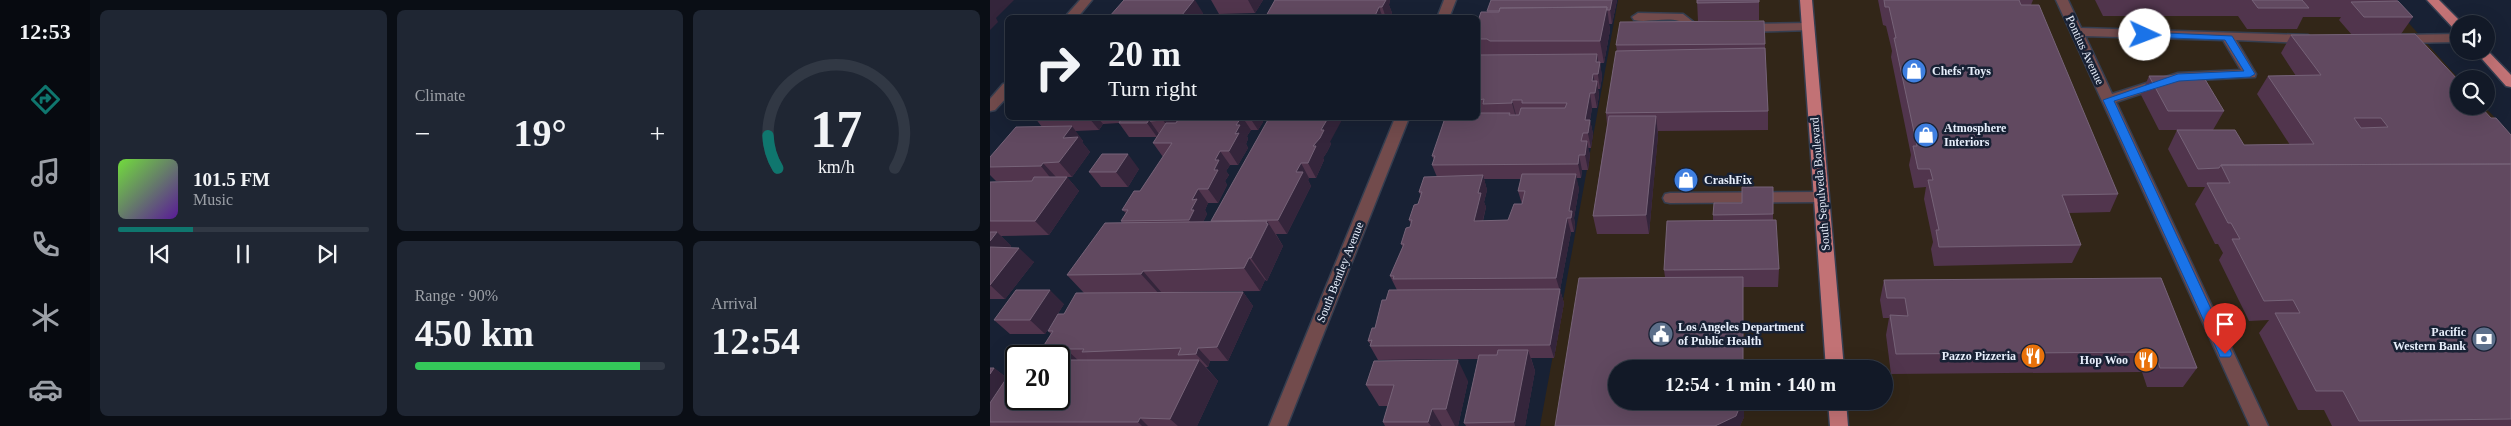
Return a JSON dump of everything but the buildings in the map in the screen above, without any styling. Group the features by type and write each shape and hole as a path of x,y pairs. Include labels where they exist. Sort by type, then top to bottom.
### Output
{"main road":[{"name":"South Sepulveda Boulevard","path":"1806,0 1833,360"},
{"path":"2433,0 2450,18"},
{"path":"2490,60 2511,82"},
{"path":"1838,410 1839,426"}],"street":[{"path":"1073,15 1086,0"},
{"path":"1444,15 1450,0"},
{"name":"Pontius Avenue","path":"2062,0 2259,426"},
{"path":"1638,17 1683,18 1693,28 1712,28"},
{"path":"1731,28 1808,27"},
{"path":"2077,32 2228,38 2325,39"},
{"path":"2108,100 2178,78 2250,74 2228,38"},
{"path":"2382,39 2450,38"},
{"path":"990,107 1005,90"},
{"name":"South Bentley Avenue","path":"1278,426 1401,120"},
{"path":"1670,198 1821,197"}],"shaded area":[{"path":"1618,0 2388,0 2451,70 2450,115 2492,115 2511,135 2511,426 1540,426"}],"place":[{"name":"Chefs' Toys","path":"1914,71"},
{"name":"Atmosphere Interiors","path":"1926,135"},
{"name":"CrashFix","path":"1686,180"},
{"name":"Los Angeles Department of Public Health","path":"1661,334"},
{"name":"Pacific Western Bank","path":"2484,339"},
{"name":"Pazzo Pizzeria","path":"2033,356"},
{"name":"Hop Woo","path":"2146,360"}],"route":[{"path":"2145,35 2228,38 2250,74 2178,78 2108,100 2225,354"}]}
